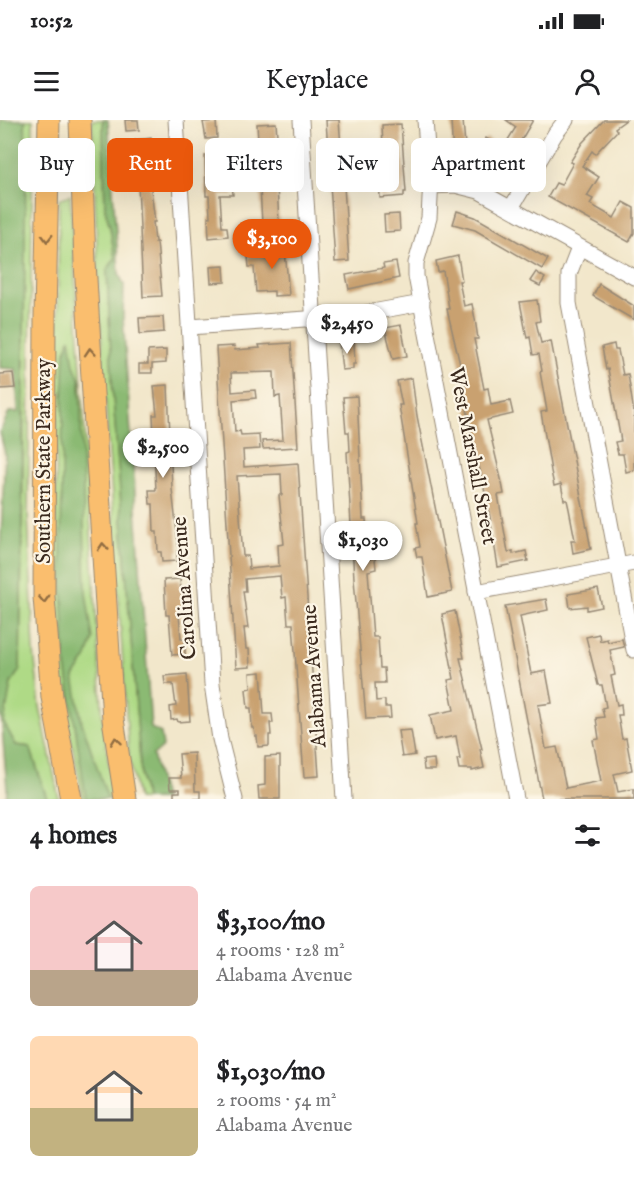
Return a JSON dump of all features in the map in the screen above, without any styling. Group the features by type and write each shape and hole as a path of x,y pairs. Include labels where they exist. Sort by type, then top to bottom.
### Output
{"highway":[{"path":"40,120 42,138"},
{"name":"Southern State Parkway","path":"49,120 49,138"},
{"path":"80,120 85,263 113,719 125,799"},
{"name":"Southern State Parkway","path":"48,192 44,597 52,697 70,799"}],"street":[{"name":"Carolina Avenue","path":"176,120 212,684 220,739 235,799"},
{"name":"Alabama Avenue","path":"301,120 344,799"},
{"name":"West Marshall Street","path":"425,120 426,138"},
{"path":"511,208 555,134 566,120"},
{"name":"West Marshall Street","path":"430,192 429,218 416,263 416,276 516,799"},
{"path":"481,192 634,277"},
{"path":"579,248 569,274 568,303 634,650"},
{"path":"189,327 350,316 422,303"},
{"path":"476,592 634,563"}],"green space":[{"path":"0,120 25,120 25,138 18,138 18,192 26,192 20,669 11,683 4,723 16,745 30,747 47,799 6,799 0,703 0,556 5,454 0,432 9,412 18,412 16,369 0,368"},
{"path":"25,120 33,120 33,138 25,138"},
{"path":"92,120 103,120 105,209 115,259 107,270 113,397 141,774 145,799 138,799 129,756 99,299 95,138 93,138"},
{"path":"103,120 108,120 107,192 113,192 119,274 124,285 123,317 151,728 161,733 163,747 153,755 164,799 145,799 141,774 113,397 107,270 115,259 105,209"},
{"path":"25,192 32,192 28,515 34,652 40,707 59,799 47,799 30,747 16,745 3,723 11,683 20,669"},
{"path":"70,195 103,724 114,799 83,799 62,692 55,608 59,199"},
{"path":"70,338 74,365 80,380 86,593 93,639 87,657 74,677 82,723 108,799 86,799 65,659 61,549 63,399 65,352"}],"building":[{"path":"125,120 138,120 139,130 126,131"},
{"path":"326,120 339,120 340,138 327,138"},
{"path":"451,120 463,120 464,138 452,138"},
{"path":"506,120 533,120 522,138 509,138 516,127"},
{"path":"604,120 626,120 615,128 617,131 595,154 592,151 582,166 599,177 587,196 593,199 590,204 614,218 623,202 634,208 634,233 629,242 548,197 556,183 561,185 573,163 570,162 582,143"},
{"path":"216,121 217,138 206,138 203,122"},
{"path":"276,123 277,138 258,138 257,124"},
{"path":"401,124 406,192 404,196 380,198 380,192 399,192 399,138 383,138 382,125"},
{"path":"138,192 151,192 162,296 143,297"},
{"path":"206,192 233,192 233,195 220,195 222,227 227,227 228,236 209,238 209,196 206,196"},
{"path":"260,192 277,192 279,222 262,223"},
{"path":"331,192 344,192 349,261 335,262"},
{"path":"457,211 475,217 548,259 542,269 475,230 453,224"},
{"path":"399,214 400,231 385,232 384,215"},
{"path":"269,239 284,239 289,295 274,296 274,291 256,292 254,267 249,267 248,257 270,255"},
{"path":"458,256 462,281 459,281 464,306 472,304 475,319 478,339 474,339 484,389 488,388 491,405 510,401 513,414 487,420 504,494 498,495 508,552 513,551 513,554 526,551 528,561 498,567 488,506 470,426 463,386 465,386 447,309 449,309 443,271 438,272 436,261"},
{"path":"396,262 399,278 349,289 346,275 384,268 383,264"},
{"path":"224,266 225,282 211,283 210,267"},
{"path":"536,272 545,278 540,286 530,281"},
{"path":"599,284 634,306 634,320 593,296"},
{"path":"537,300 540,321 536,322 541,343 551,341 591,549 573,553 571,540 575,540 567,500 564,500 561,484 554,486 551,471 541,412 547,411 539,354 533,355 520,302"},
{"path":"163,317 164,332 140,334 139,318"},
{"path":"401,325 407,356 393,359 385,328"},
{"path":"354,342 355,364 353,364 353,369 342,370 339,343"},
{"path":"291,343 298,447 263,449 262,441 283,440 280,396 275,397 274,372 231,373 232,392 255,390 256,398 233,400 235,432 240,431 241,435 259,434 260,449 243,450 244,467 298,463 319,776 304,777 293,624 288,624 286,597 282,598 280,576 245,579 246,591 243,591 248,628 244,628 250,667 236,668 216,347 234,346 235,350 260,348 259,345","holes":["281,474 282,495 279,495 284,544 278,545 279,566 249,569 248,556 243,556 237,476"]},
{"path":"614,344 615,350 618,350 623,375 628,374 634,413 634,470 626,472 623,454 618,454 615,442 621,441 602,347"},
{"path":"166,350 166,363 152,364 152,373 139,373 139,364 148,364 148,351"},
{"path":"13,373 15,388 0,389 0,374"},
{"path":"412,378 417,416 452,592 428,597 422,557 417,557 415,548 420,547 416,523 418,523 397,381"},
{"path":"168,385 172,489 179,551 177,551 177,561 162,562 161,552 158,552 157,532 154,532 153,504 150,504 149,490 156,490 154,449 147,450 146,435 154,435 153,415 157,415 154,386"},
{"path":"357,396 363,519 366,519 368,559 375,558 376,569 368,571 373,637 378,637 380,668 384,668 385,683 375,683 376,701 385,700 385,707 390,707 391,718 366,719 354,579 347,452 350,451 349,432 346,432 343,397"},
{"path":"180,579 183,614 179,614 181,639 185,639 185,654 172,655 164,580"},
{"path":"598,589 602,607 587,610 587,606 570,608 568,594"},
{"path":"546,599 548,610 520,616 531,674 546,671 552,703 538,705 546,749 557,747 566,788 601,781 593,740 599,739 596,718 604,717 602,708 606,707 602,685 598,685 586,637 599,634 600,641 607,639 608,642 622,639 624,647 610,650 615,675 611,676 617,705 621,704 622,715 618,715 622,739 626,738 632,770 614,774 618,792 634,789 634,799 542,799 505,606"},
{"path":"455,611 464,658 460,658 482,749 480,749 484,768 472,771 472,769 459,769 457,759 460,759 456,736 435,740 430,715 454,710 448,680 454,679 442,614"},
{"path":"261,672 264,714 272,714 273,723 270,723 269,746 258,747 257,736 252,728 251,708 248,708 246,689 251,688 250,673"},
{"path":"187,674 190,721 178,722 177,719 171,720 170,707 176,706 173,684 165,684 164,676"},
{"path":"411,730 415,755 402,757 398,731"},
{"path":"194,753 195,791 200,791 200,799 174,799 174,792 180,792 180,789 170,789 169,778 181,778 179,754"},
{"path":"280,756 280,799 259,799 258,786 265,785 265,757"},
{"path":"434,759 435,770 424,770 423,760"}]}
